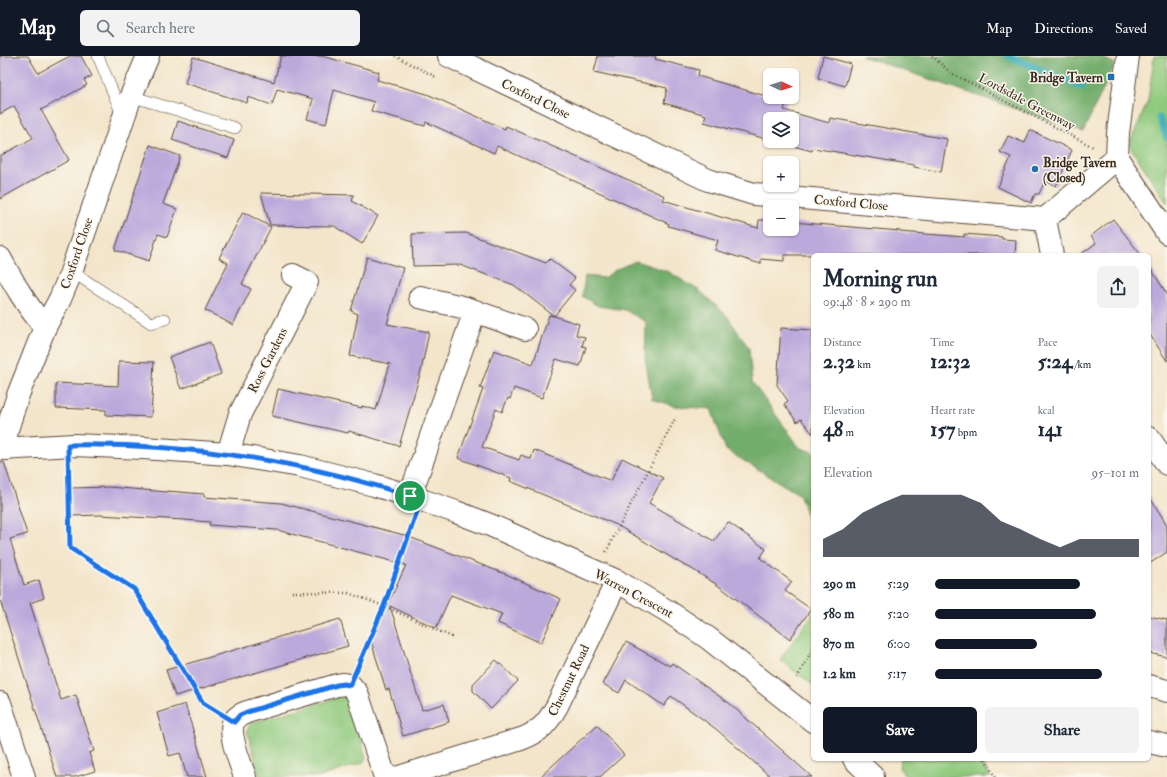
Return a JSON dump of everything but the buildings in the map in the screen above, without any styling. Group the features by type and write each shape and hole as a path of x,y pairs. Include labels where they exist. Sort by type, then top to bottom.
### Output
{"street":[{"name":"Coxford Close","path":"4,449 9,420 18,394 45,328 60,299 71,271 131,96 148,56"},
{"name":"Coxford Close","path":"449,56 708,180 754,194 1045,219"},
{"path":"1128,56 1118,133 1117,158 1167,232"},
{"path":"1052,253 1045,219 1117,158"},
{"path":"0,258 6,283 45,328"},
{"name":"Ross Gardens","path":"228,454 240,414 306,282 293,275"},
{"path":"420,297 475,311 525,328"},
{"path":"415,498 475,311"},
{"path":"1151,441 1167,464"},
{"name":"Warren Crescent","path":"4,449 68,445 143,448 228,454 300,466 374,485 415,498 456,512 617,581 670,612 708,638 786,698 811,719"},
{"name":"Chestnut Road","path":"399,777 521,739 538,731 550,719 557,706 617,581"},
{"path":"245,777 232,736 234,722 240,715 344,684 350,685 354,688 360,700 385,777"},
{"path":"1151,687 1167,691"},
{"path":"0,703 24,777"},
{"path":"1151,742 1167,746"},
{"path":"856,761 873,777"}],"lane":[{"path":"98,56 124,120"},
{"path":"131,96 235,128"},
{"path":"71,271 151,323 165,319"}],"path":[{"name":"Lordsdale Greenway","path":"932,56 951,73 1081,141 1117,158"},
{"path":"596,572 676,417"},
{"path":"68,445 70,548 134,589 203,703 234,722"},
{"path":"350,685 384,606 415,498"},
{"path":"292,592 348,593 384,606 454,638"},
{"path":"786,698 811,652"},
{"path":"986,761 995,777"}],"green space":[{"path":"862,56 1099,56 1115,64 1083,132"},
{"path":"1154,56 1167,56 1167,203 1129,145 1148,101"},
{"path":"636,261 669,272 700,291 727,316 749,348 752,382 800,448 811,451 811,510 800,495 726,450 711,409 674,406 652,399 645,357 646,322 625,310 598,306 582,296 585,276 604,278 617,269"},
{"path":"800,496 811,510 811,529"},
{"path":"811,616 811,683 780,660"},
{"path":"344,696 352,704 366,758 362,763 320,777 260,777 247,730 251,723"},
{"path":"901,761 982,761 990,777 907,777 899,768"}],"waterway":[{"path":"1008,56 1082,87"},
{"path":"1159,118 1167,138"}],"place":[{"name":"Bridge Tavern","path":"1111,77"},
{"name":"Bridge Tavern (Closed)","path":"1035,169"}],"route":[{"path":"68,445 143,448 228,454 300,466 410,496 421,500 384,606 350,685 337,685 247,712 240,715 234,722 203,703 134,589 70,548 68,445"}]}
